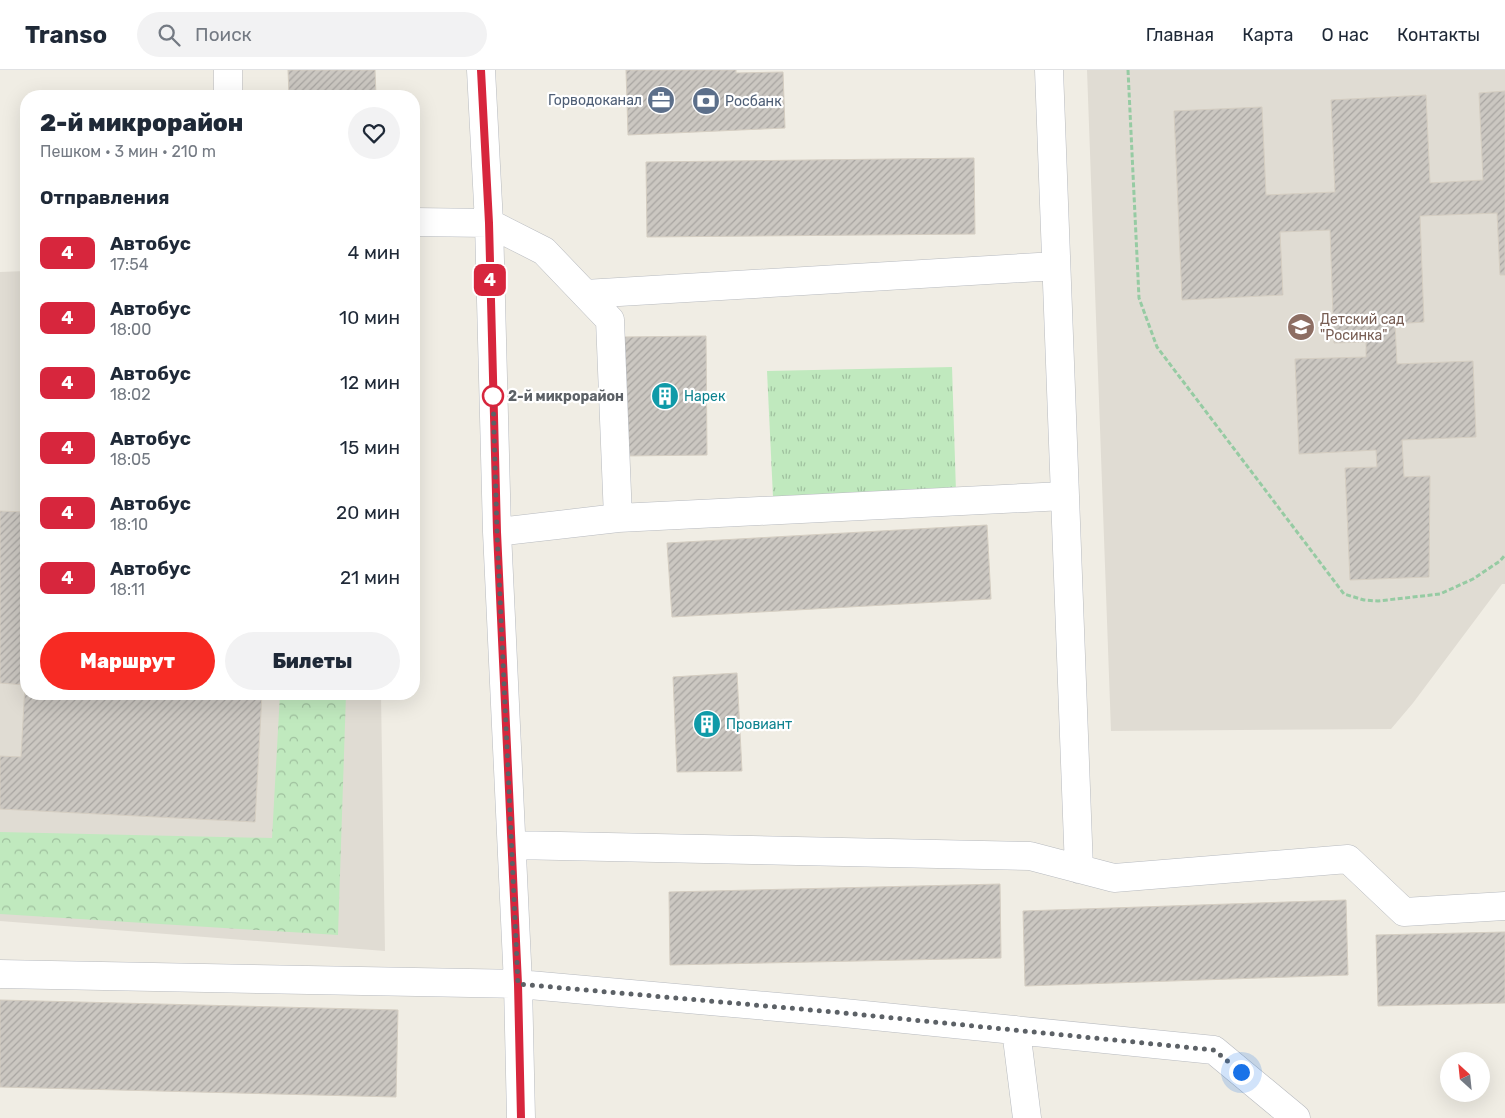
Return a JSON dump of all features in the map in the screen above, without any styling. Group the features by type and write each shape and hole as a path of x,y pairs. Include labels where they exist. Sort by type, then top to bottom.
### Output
{"street":[{"path":"228,70 228,90"},
{"path":"481,70 489,223 497,532 518,984 521,1118"},
{"path":"1049,70 1079,869"},
{"path":"420,222 489,223 544,251 610,320 618,518"},
{"path":"584,294 1056,266"},
{"path":"497,532 618,518 1064,496"},
{"path":"512,845 1030,856 1114,878 1348,859 1404,912 1505,906"},
{"path":"0,974 518,984 834,1012 1214,1050 1296,1118"},
{"path":"1016,1030 1027,1118"}],"path":[{"path":"1128,70 1139,298 1157,347 1344,594 1378,602 1440,594 1473,580 1500,561 1505,555"}],"shaded area":[{"name":"Детский сад \"Росинка\"","path":"1087,70 1505,70 1505,584 1502,584 1413,703 1391,729 1111,731"},
{"path":"20,271 20,700 381,700 385,951 0,921 0,272"}],"green space":[{"path":"952,367 956,492 773,497 767,371"},
{"path":"280,700 346,700 338,935 0,914 0,832 272,838"}],"building":[{"path":"288,70 375,70 376,90 289,90"},
{"name":"Росбанк","path":"626,70 736,70 736,73 783,72 785,128 628,135"},
{"path":"1505,91 1505,275 1500,275 1497,213 1420,216 1424,322 1395,324 1397,364 1473,361 1476,437 1402,440 1404,477 1430,476 1429,577 1350,580 1345,468 1377,467 1376,450 1299,454 1295,359 1366,357 1366,342 1334,343 1330,230 1280,232 1283,295 1182,300 1174,111 1262,107 1266,195 1335,192 1331,100 1426,95 1430,183 1483,180 1479,93"},
{"path":"974,158 975,234 647,237 646,162"},
{"name":"Нарек","path":"706,336 707,455 624,456 623,337"},
{"path":"0,511 20,512 20,685 0,683"},
{"path":"987,525 991,599 672,617 667,543"},
{"name":"Провиант","path":"737,673 742,771 677,772 673,677"},
{"path":"24,700 262,700 255,822 0,809 0,756 21,757"},
{"path":"1000,884 1001,958 670,965 669,892"},
{"path":"1346,900 1348,975 1025,986 1023,911"},
{"path":"1505,932 1505,1003 1378,1006 1376,935"},
{"path":"0,1000 398,1010 396,1097 0,1087"}],"bus line":[{"name":"4","path":"481,70 489,223 497,532 518,984 521,1118"}],"place":[{"name":"Горводоканал","path":"661,100"},
{"name":"Росбанк","path":"706,101"},
{"name":"Детский сад \"Росинка\"","path":"1301,327"},
{"name":"2-й микрорайон","path":"493,396"},
{"name":"Нарек","path":"665,396"},
{"name":"Провиант","path":"707,724"}],"route":[{"path":"493,396 497,532 518,984 834,1012 1214,1050 1241,1072"}]}
